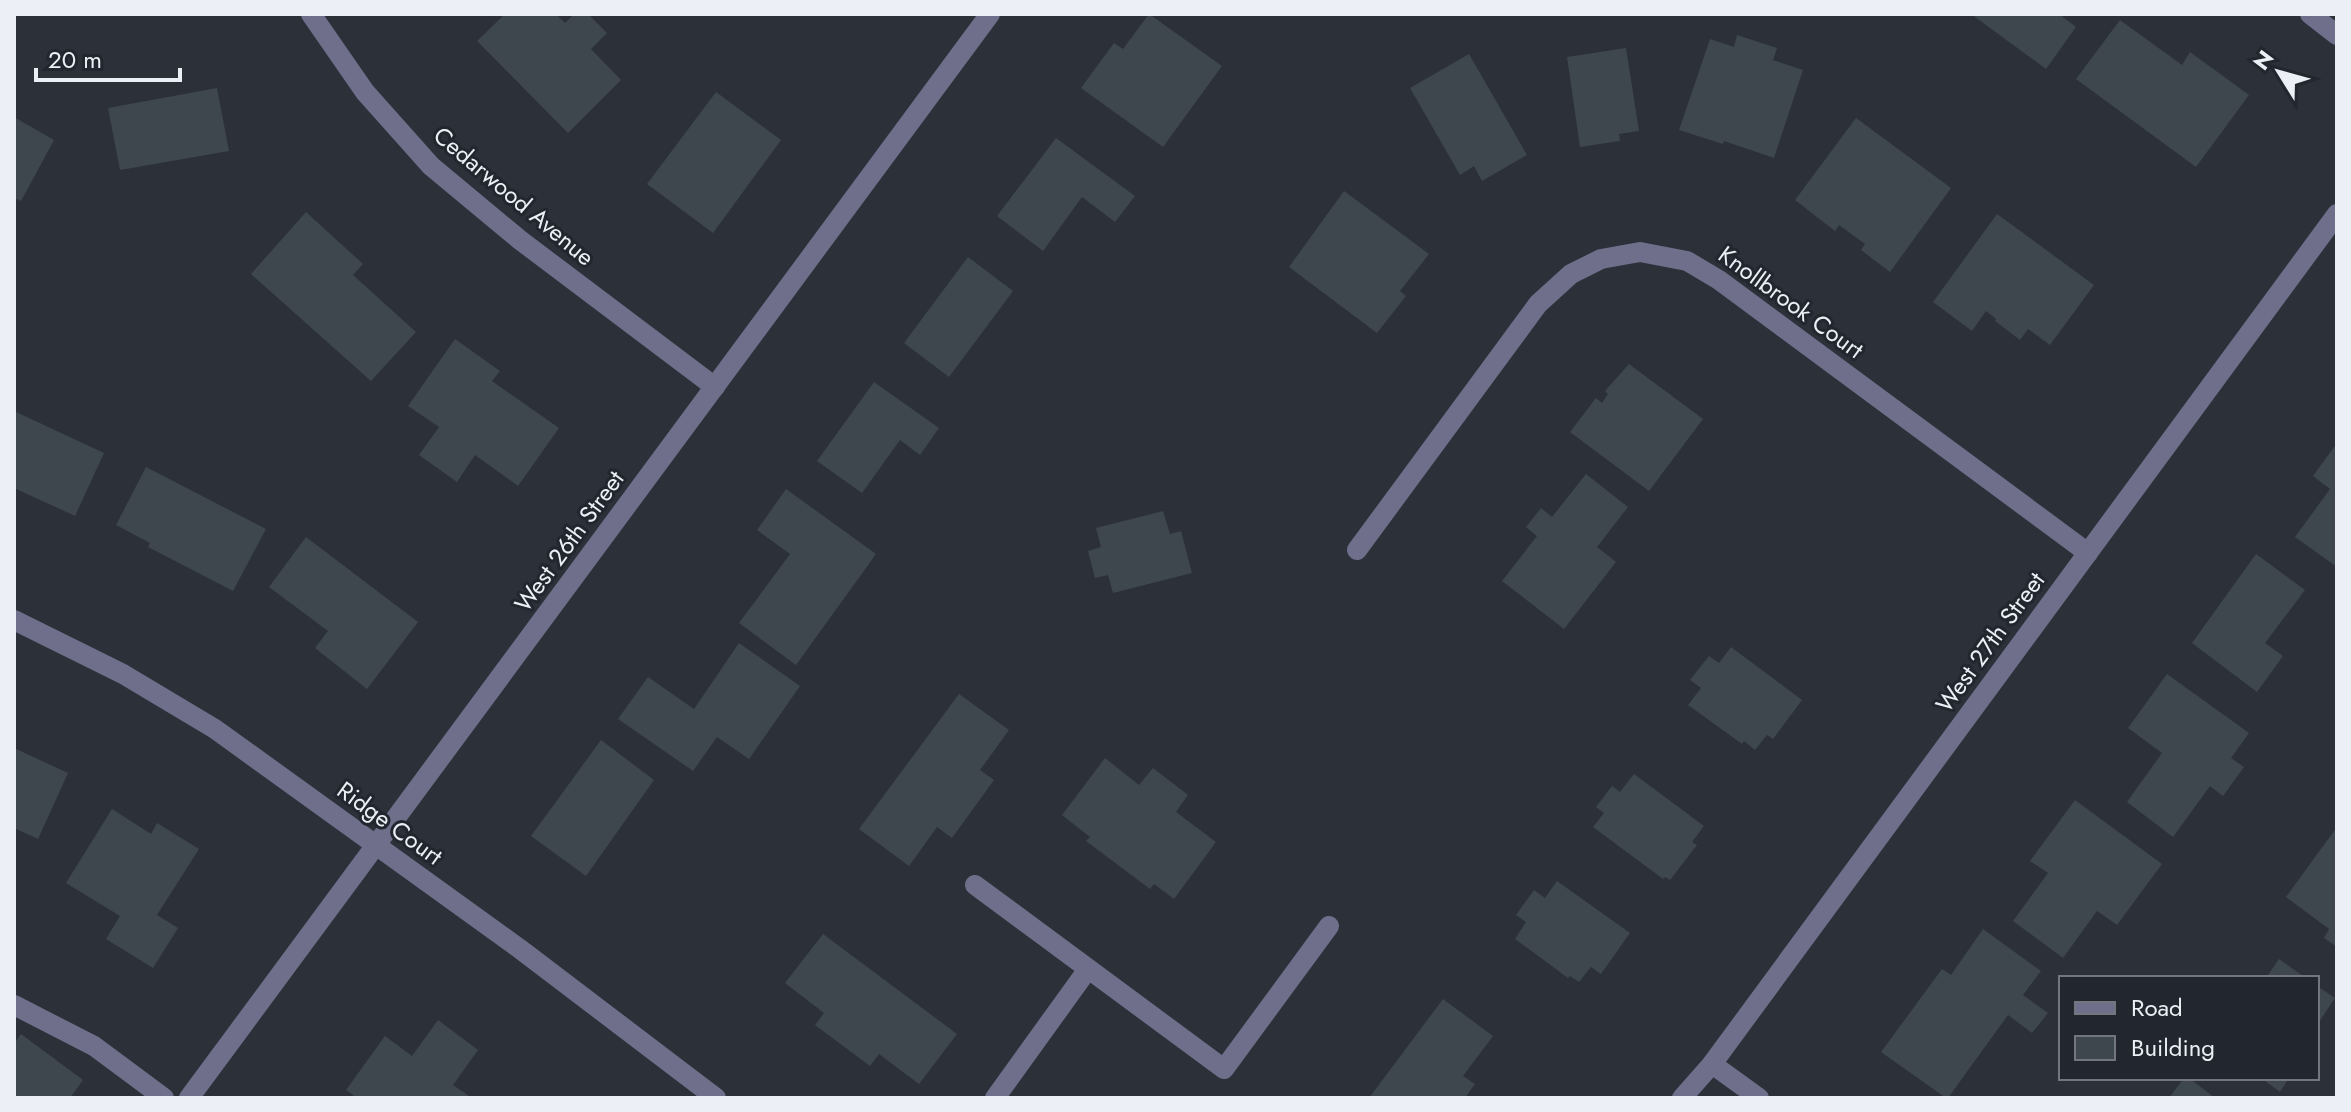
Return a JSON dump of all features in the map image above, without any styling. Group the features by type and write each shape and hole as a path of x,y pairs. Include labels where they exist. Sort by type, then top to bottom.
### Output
{"street":[{"name":"Cedarwood Avenue","path":"311,14 365,92 431,166 520,240 715,387"},
{"name":"West 26th Street","path":"189,1098 990,14"},
{"path":"2310,14 2337,35"},
{"name":"West 27th Street","path":"1682,1098 1712,1064 2337,214"},
{"name":"Knollbrook Court","path":"1357,550 1538,304 1571,274 1601,259 1640,252 1687,261 1719,280 2088,553"},
{"name":"Ridge Court","path":"14,620 123,674 215,729 520,949 716,1098"},
{"path":"975,885 1224,1069 1329,926"},
{"path":"995,1098 1088,969"},
{"path":"14,1005 94,1046 164,1098"},
{"path":"1712,1064 1759,1098"}],"building":[{"path":"505,14 556,14 565,23 574,14 588,14 607,33 591,49 621,80 568,133 477,41"},
{"path":"1149,14 1222,66 1163,147 1081,88 1114,43 1123,49"},
{"path":"1971,14 2059,14 2076,27 2046,69"},
{"path":"2120,20 2182,65 2190,52 2249,95 2196,167 2076,79"},
{"path":"1737,35 1777,48 1773,60 1803,70 1774,158 1679,130 1710,39 1734,47"},
{"path":"1626,48 1639,131 1619,134 1620,141 1580,147 1567,57"},
{"path":"1469,54 1527,155 1482,181 1474,166 1460,175 1410,88"},
{"path":"217,88 229,151 120,170 108,108"},
{"path":"716,92 781,140 713,233 647,184"},
{"path":"14,117 54,140 21,201 14,198"},
{"path":"1856,118 1951,188 1890,272 1861,250 1865,244 1839,225 1835,231 1795,200"},
{"path":"1056,138 1135,196 1115,222 1082,197 1043,251 997,216"},
{"path":"1344,191 1429,254 1400,291 1406,296 1377,333 1289,267"},
{"path":"306,212 363,264 353,275 416,332 371,381 251,274"},
{"path":"1997,214 2094,285 2050,345 2028,329 2020,340 1986,311 1972,331 1933,302"},
{"path":"968,257 1013,291 949,377 904,343"},
{"path":"455,339 500,371 492,381 559,428 518,486 475,455 457,482 419,455 439,427 408,406"},
{"path":"1629,364 1703,419 1649,491 1570,432 1596,398 1602,403 1608,394 1605,391"},
{"path":"874,382 939,428 920,455 900,440 862,493 817,461"},
{"path":"14,411 104,453 75,516 14,488"},
{"path":"2337,443 2337,567 2295,537 2330,489 2313,476"},
{"path":"146,467 266,529 233,591 148,547 150,543 116,525"},
{"path":"1586,474 1628,507 1597,547 1616,562 1564,629 1502,581 1537,536 1526,527 1541,508 1552,517"},
{"path":"786,489 876,554 796,665 739,623 790,554 757,530"},
{"path":"1163,511 1170,534 1181,531 1192,573 1113,593 1108,575 1095,578 1088,551 1101,547 1096,528"},
{"path":"306,537 418,622 367,689 315,648 328,631 269,587"},
{"path":"2256,554 2305,590 2265,643 2283,656 2257,692 2192,643"},
{"path":"739,643 800,686 749,759 717,737 693,771 618,719 648,677 694,709"},
{"path":"1731,647 1802,700 1773,739 1767,735 1755,750 1688,705 1701,688 1690,680 1709,656 1719,663"},
{"path":"2167,674 2249,733 2231,758 2244,767 2223,796 2210,786 2173,837 2127,802 2162,753 2128,728"},
{"path":"959,694 1009,730 980,770 994,780 952,838 937,827 909,866 859,829"},
{"path":"601,740 654,780 586,876 531,836"},
{"path":"14,748 68,773 38,839 14,828"},
{"path":"1105,758 1139,785 1153,768 1188,795 1176,812 1216,842 1174,899 1154,884 1150,889 1086,841 1090,837 1062,815"},
{"path":"1634,774 1704,826 1692,842 1697,845 1670,880 1663,879 1593,827 1604,813 1596,807 1612,786 1620,792"},
{"path":"2075,800 2162,864 2117,925 2097,911 2063,958 2013,921 2048,873 2030,861"},
{"path":"112,809 151,834 157,823 199,849 157,915 178,928 153,968 106,939 120,916 66,883"},
{"path":"2337,827 2337,947 2324,938 2329,929 2286,897"},
{"path":"1557,881 1630,933 1601,974 1591,967 1579,982 1570,976 1568,978 1515,939 1526,922 1516,915 1534,890 1545,898"},
{"path":"1983,929 2041,971 2023,995 2048,1013 2032,1033 2008,1015 1946,1098 1881,1052 1942,969 1951,975"},
{"path":"823,934 957,1034 919,1084 879,1054 870,1066 815,1025 824,1013 785,983"},
{"path":"2279,959 2303,976 2267,976"},
{"path":"2319,987 2335,998 2319,1022"},
{"path":"1443,999 1493,1036 1463,1076 1475,1084 1465,1098 1369,1098"},
{"path":"438,1020 478,1050 453,1085 472,1098 357,1098 346,1090 385,1036 412,1056"},
{"path":"21,1034 83,1080 70,1098 14,1098 14,1044"},
{"path":"2182,1080 2192,1080 2215,1098 2169,1098"},
{"path":"2264,1080 2288,1080 2280,1092"}]}
